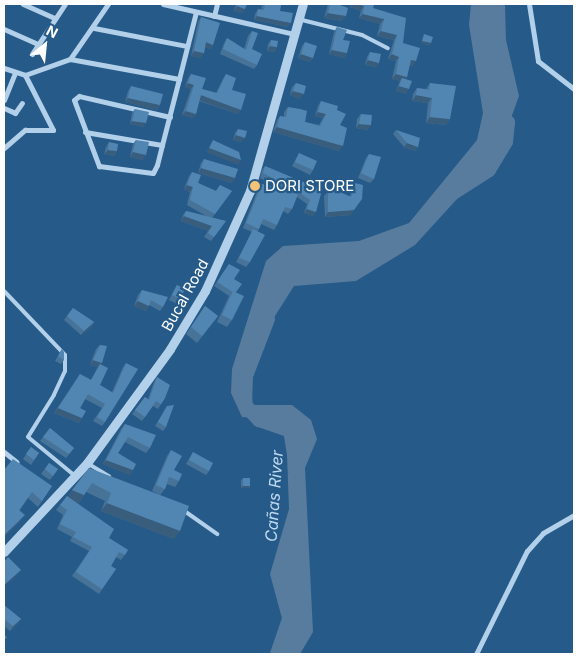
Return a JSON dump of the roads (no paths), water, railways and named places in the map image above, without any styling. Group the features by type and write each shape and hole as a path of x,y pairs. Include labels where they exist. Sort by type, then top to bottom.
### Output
{"street":[{"path":"23,4 54,18"},
{"path":"32,54 65,4"},
{"path":"70,59 94,28 108,4"},
{"path":"163,4 294,34"},
{"path":"214,16 217,4"},
{"name":"Bucal Road","path":"4,552 57,491 76,476 87,463 170,349 213,274 250,191 303,4"},
{"path":"529,4 538,61 574,89"},
{"path":"170,117 80,96 74,100 100,166 148,176 162,145 170,117 196,12"},
{"path":"94,28 187,46"},
{"path":"4,29 38,44"},
{"path":"4,68 25,75 70,59 179,79"},
{"path":"4,100 15,73"},
{"path":"4,148 25,130 53,130 25,75"},
{"path":"4,108 15,112 22,102"},
{"path":"85,132 162,145"},
{"path":"4,452 25,468"},
{"path":"476,654 527,551 543,532 574,515"}],"lane":[{"path":"298,19 362,35 388,48"},
{"path":"4,292 65,355 65,372 54,395 28,437 76,476"},
{"path":"87,463 118,480"},
{"path":"175,506 217,534"}],"water":[{"path":"471,4 505,4 506,40 519,96 498,154 415,245 356,281 294,286 247,360 253,405 292,405 311,420 317,439 305,468 313,632 300,654 270,654 287,637 270,574 289,509 287,455 283,430 267,419 242,417 231,393 232,369 266,261 283,246 359,241 409,223 477,140 483,113 469,25"}],"waterway":[{"name":"Cañas River","path":"447,197 489,170 506,142 508,122"},
{"name":"Cañas River","path":"268,319 246,376 245,405 259,420 291,431"},
{"name":"Cañas River","path":"277,654 290,617"}],"place":[{"name":"DORI STORE","path":"255,186"}]}
